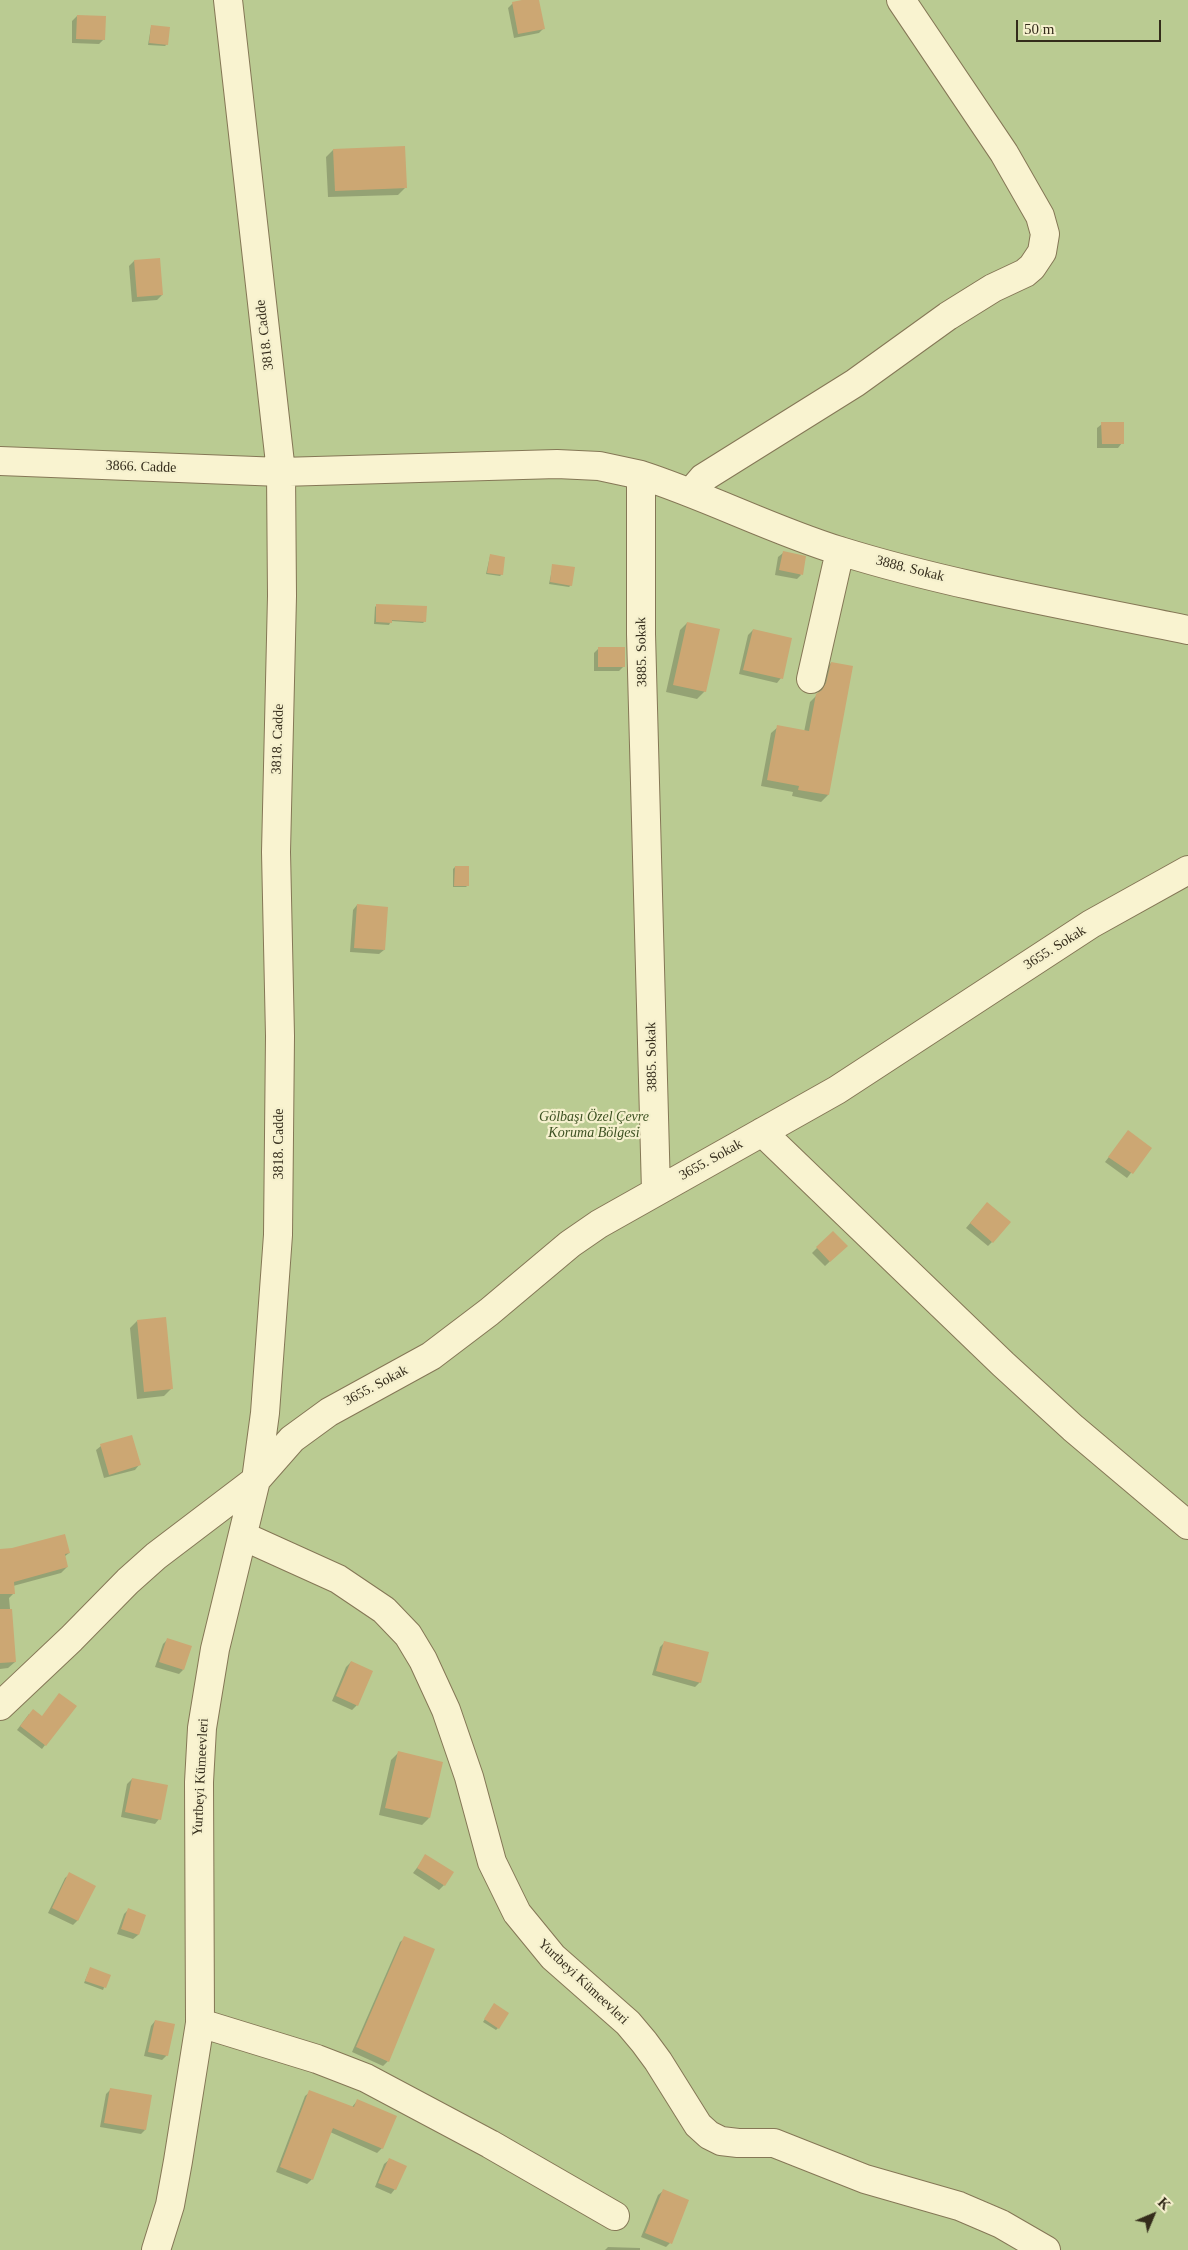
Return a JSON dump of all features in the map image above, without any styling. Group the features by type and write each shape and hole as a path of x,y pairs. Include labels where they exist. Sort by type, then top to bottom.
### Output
{"street":[{"name":"3818. Cadde","path":"228,0 281,472 282,606 276,852 280,1036 278,1235 265,1413 256,1480"},
{"path":"691,492 703,478 855,383 948,316 993,288 1025,273 1032,267 1042,252 1045,234 1040,216 1004,153 901,0"},
{"name":"3866. Cadde","path":"0,461 281,472"},
{"path":"281,472 522,464 599,466 642,474"},
{"name":"3888. Sokak","path":"642,474 691,492 805,540 840,551 950,580 1188,630"},
{"name":"3885. Sokak","path":"642,474 641,634 656,1192"},
{"path":"811,680 840,551"},
{"name":"3655. Sokak","path":"256,1480 278,1453 306,1428 344,1403 396,1377 431,1356 467,1329 570,1244 656,1192 837,1090 934,1024 1091,924 1188,870"},
{"path":"762,1132 1003,1364 1073,1428 1188,1525"},
{"path":"0,1706 156,1556 256,1480"},
{"name":"Yurtbeyi Kümeevleri","path":"156,2250 170,2205 200,2023 198,1782 202,1728 215,1649 256,1480"},
{"name":"Yurtbeyi Kümeevleri","path":"243,1536 338,1579 384,1610 408,1635 423,1660 446,1710 469,1777 492,1862 517,1913 553,1957 628,2023 658,2061 698,2126 709,2135 721,2141 774,2143 865,2179 959,2206 1001,2224 1046,2250"},
{"path":"200,2023 317,2059 366,2078 490,2144 616,2216"}],"green space":[{"name":"Gölbaşı Özel Çevre Koruma Bölgesi","path":"0,0 1188,0 1188,2250 0,2250"}],"building":[{"path":"539,0 545,29 518,34 512,2"},
{"path":"77,15 106,16 105,40 76,39"},
{"path":"151,25 170,27 168,45 149,43"},
{"path":"405,146 407,188 335,191 333,149"},
{"path":"160,258 163,295 137,297 134,260"},
{"path":"1101,422 1124,422 1124,444 1102,444"},
{"path":"783,551 806,556 803,575 779,570"},
{"path":"490,554 505,557 503,575 487,573"},
{"path":"552,564 575,567 572,586 550,582"},
{"path":"376,604 427,606 426,622 392,620 392,623 376,622"},
{"path":"687,622 720,629 706,692 673,685"},
{"path":"753,629 792,638 783,679 743,670"},
{"path":"598,647 625,647 625,667 598,667"},
{"path":"831,662 853,666 829,795 798,790 799,786 767,780 777,725 809,731 816,694 822,690 826,683"},
{"path":"455,866 469,866 469,886 454,886"},
{"path":"357,904 388,907 385,950 354,948"},
{"path":"1128,1130 1152,1148 1133,1174 1108,1157"},
{"path":"987,1202 1011,1222 993,1243 970,1223"},
{"path":"833,1231 848,1246 830,1262 816,1247"},
{"path":"166,1317 173,1389 144,1392 137,1320"},
{"path":"132,1435 141,1465 109,1475 100,1444"},
{"path":"65,1534 70,1553 65,1554 68,1567 14,1582 15,1594 0,1594 0,1549 12,1548"},
{"path":"0,1609 12,1609 16,1662 0,1663"},
{"path":"167,1638 192,1646 184,1670 159,1662"},
{"path":"664,1641 709,1652 701,1683 656,1671"},
{"path":"351,1661 373,1671 358,1706 336,1696"},
{"path":"59,1693 77,1706 46,1746 20,1726 33,1709 42,1716"},
{"path":"398,1751 443,1762 430,1818 385,1808"},
{"path":"132,1778 168,1785 161,1820 125,1812"},
{"path":"425,1854 454,1872 445,1886 417,1868"},
{"path":"69,1872 96,1886 78,1921 52,1908"},
{"path":"128,1908 146,1915 139,1935 121,1929"},
{"path":"404,1936 435,1949 389,2062 356,2047"},
{"path":"90,1967 111,1975 106,1988 85,1981"},
{"path":"494,2003 509,2013 499,2029 484,2019"},
{"path":"155,2020 175,2024 168,2056 148,2052"},
{"path":"110,2088 152,2095 146,2130 104,2123"},
{"path":"309,2090 354,2107 357,2099 397,2116 383,2149 333,2128 313,2180 280,2167"},
{"path":"389,2158 407,2166 396,2190 378,2183"},
{"path":"663,2189 689,2200 672,2244 645,2233"}]}
